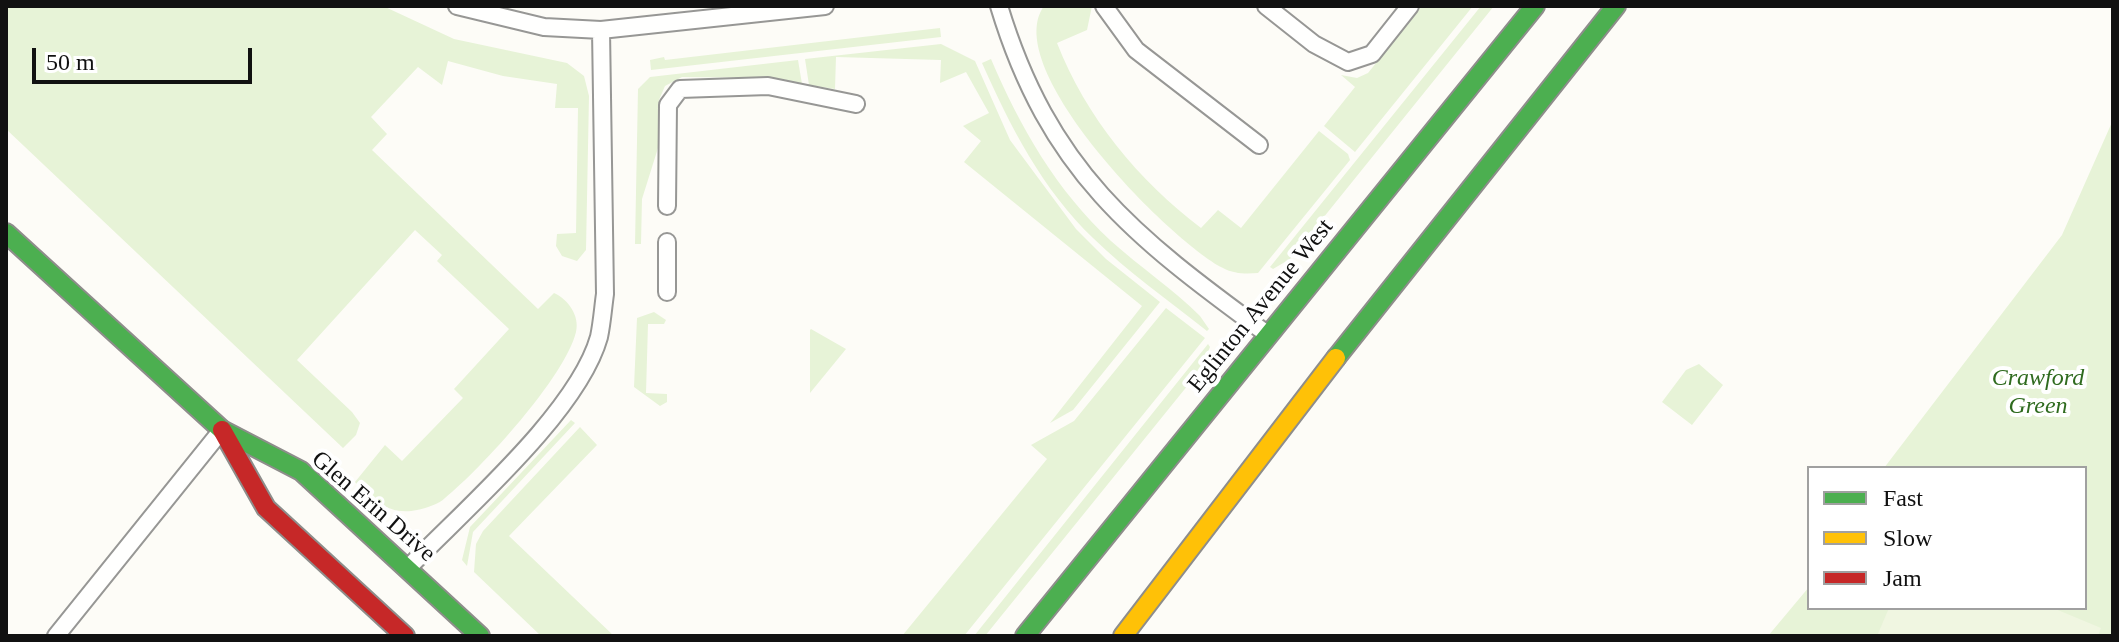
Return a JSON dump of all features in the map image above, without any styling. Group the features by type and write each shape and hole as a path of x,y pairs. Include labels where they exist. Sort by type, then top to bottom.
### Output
{"main road":[{"name":"Eglinton Avenue West","path":"1025,636 1535,6"},
{"path":"1123,636 1314,386 1616,6"},
{"name":"Glen Erin Drive","path":"7,232 222,430 301,471 480,636"},
{"name":"Glen Erin Drive","path":"222,430 266,508 405,636"}],"lane":[{"path":"457,6 544,27 601,30 825,6"},
{"path":"999,6 1043,119 1073,164 1131,229 1268,335"},
{"path":"1104,6 1136,50 1259,145"},
{"path":"1266,6 1314,44 1348,62 1372,54 1410,6"},
{"path":"407,569 554,417 587,365 599,337 605,294 601,30"},
{"path":"667,206 668,105 680,89 768,86 856,104"},
{"path":"667,242 667,292"},
{"path":"56,636 222,430"}],"green space":[{"path":"6,6 383,6 454,39 567,63 584,76 589,96 586,250 577,261 562,256 556,246 557,234 576,233 578,108 555,108 557,84 503,76 448,61 442,85 418,67 371,117 387,134 372,150 538,309 554,293 568,304 576,320 576,332 556,373 500,444 442,500 428,507 407,511 382,505 355,482 385,445 402,461 463,398 454,389 509,329 437,261 442,255 415,230 297,360 360,423 356,435 343,448 6,129"},
{"path":"1044,6 1092,6 1087,30 1057,43 1069,70 1099,121 1135,168 1201,228 1218,210 1241,228 1319,131 1348,154 1350,160 1258,273 1240,273 1223,268 1166,224 1131,189 1096,150 1067,109 1045,69 1037,34"},
{"path":"1422,6 1473,6 1355,152 1324,126 1355,87 1341,75 1357,78 1368,73"},
{"path":"1481,6 1494,6 1290,259 1273,269 1270,267"},
{"path":"940,28 941,37 651,70 650,60 664,57 665,60"},
{"path":"941,44 975,61 1010,140 1076,229 1106,259 1160,302 1073,410 1050,423 1142,306 964,162 981,141 963,126 989,113 966,72 940,83 941,60 836,57 835,89 809,85 805,59"},
{"path":"991,59 1027,133 1073,201 1111,241 1200,316 1209,329 1207,331 1106,251 1058,199 1029,156 993,87 982,63"},
{"path":"798,60 802,84 776,78 682,77 665,86 659,100 658,148 642,199 641,244 635,244 638,89 650,77"},
{"name":"Crawford Green","path":"2113,120 2113,636 1768,636 1807,589 1807,610 2087,610 2087,466 1886,466 2062,235"},
{"path":"1166,308 1205,338 964,636 902,636 1047,459 1031,445 1074,421"},
{"path":"654,312 666,320 664,324 648,324 646,393 667,394 667,402 660,406 634,387 637,318"},
{"path":"810,330 846,349 810,393"},
{"path":"1208,344 1210,347 1201,369 985,636 974,636"},
{"path":"1699,364 1723,385 1692,425 1662,402 1686,370"},
{"path":"571,420 575,423 473,532 467,566 462,560 470,527"},
{"path":"580,427 597,445 509,536 614,636 541,636 474,572 476,544 483,531"},
{"path":"1888,610 2058,610 2101,628 2098,636 1877,636"}],"traffic: fast":[{"path":"1025,636 1535,6"},
{"path":"1336,358 1616,6"},
{"path":"6,233 222,430 301,471 480,636"}],"traffic: slow":[{"path":"1123,636 1336,358"}],"traffic: jam":[{"path":"222,430 266,508 405,636"}]}
